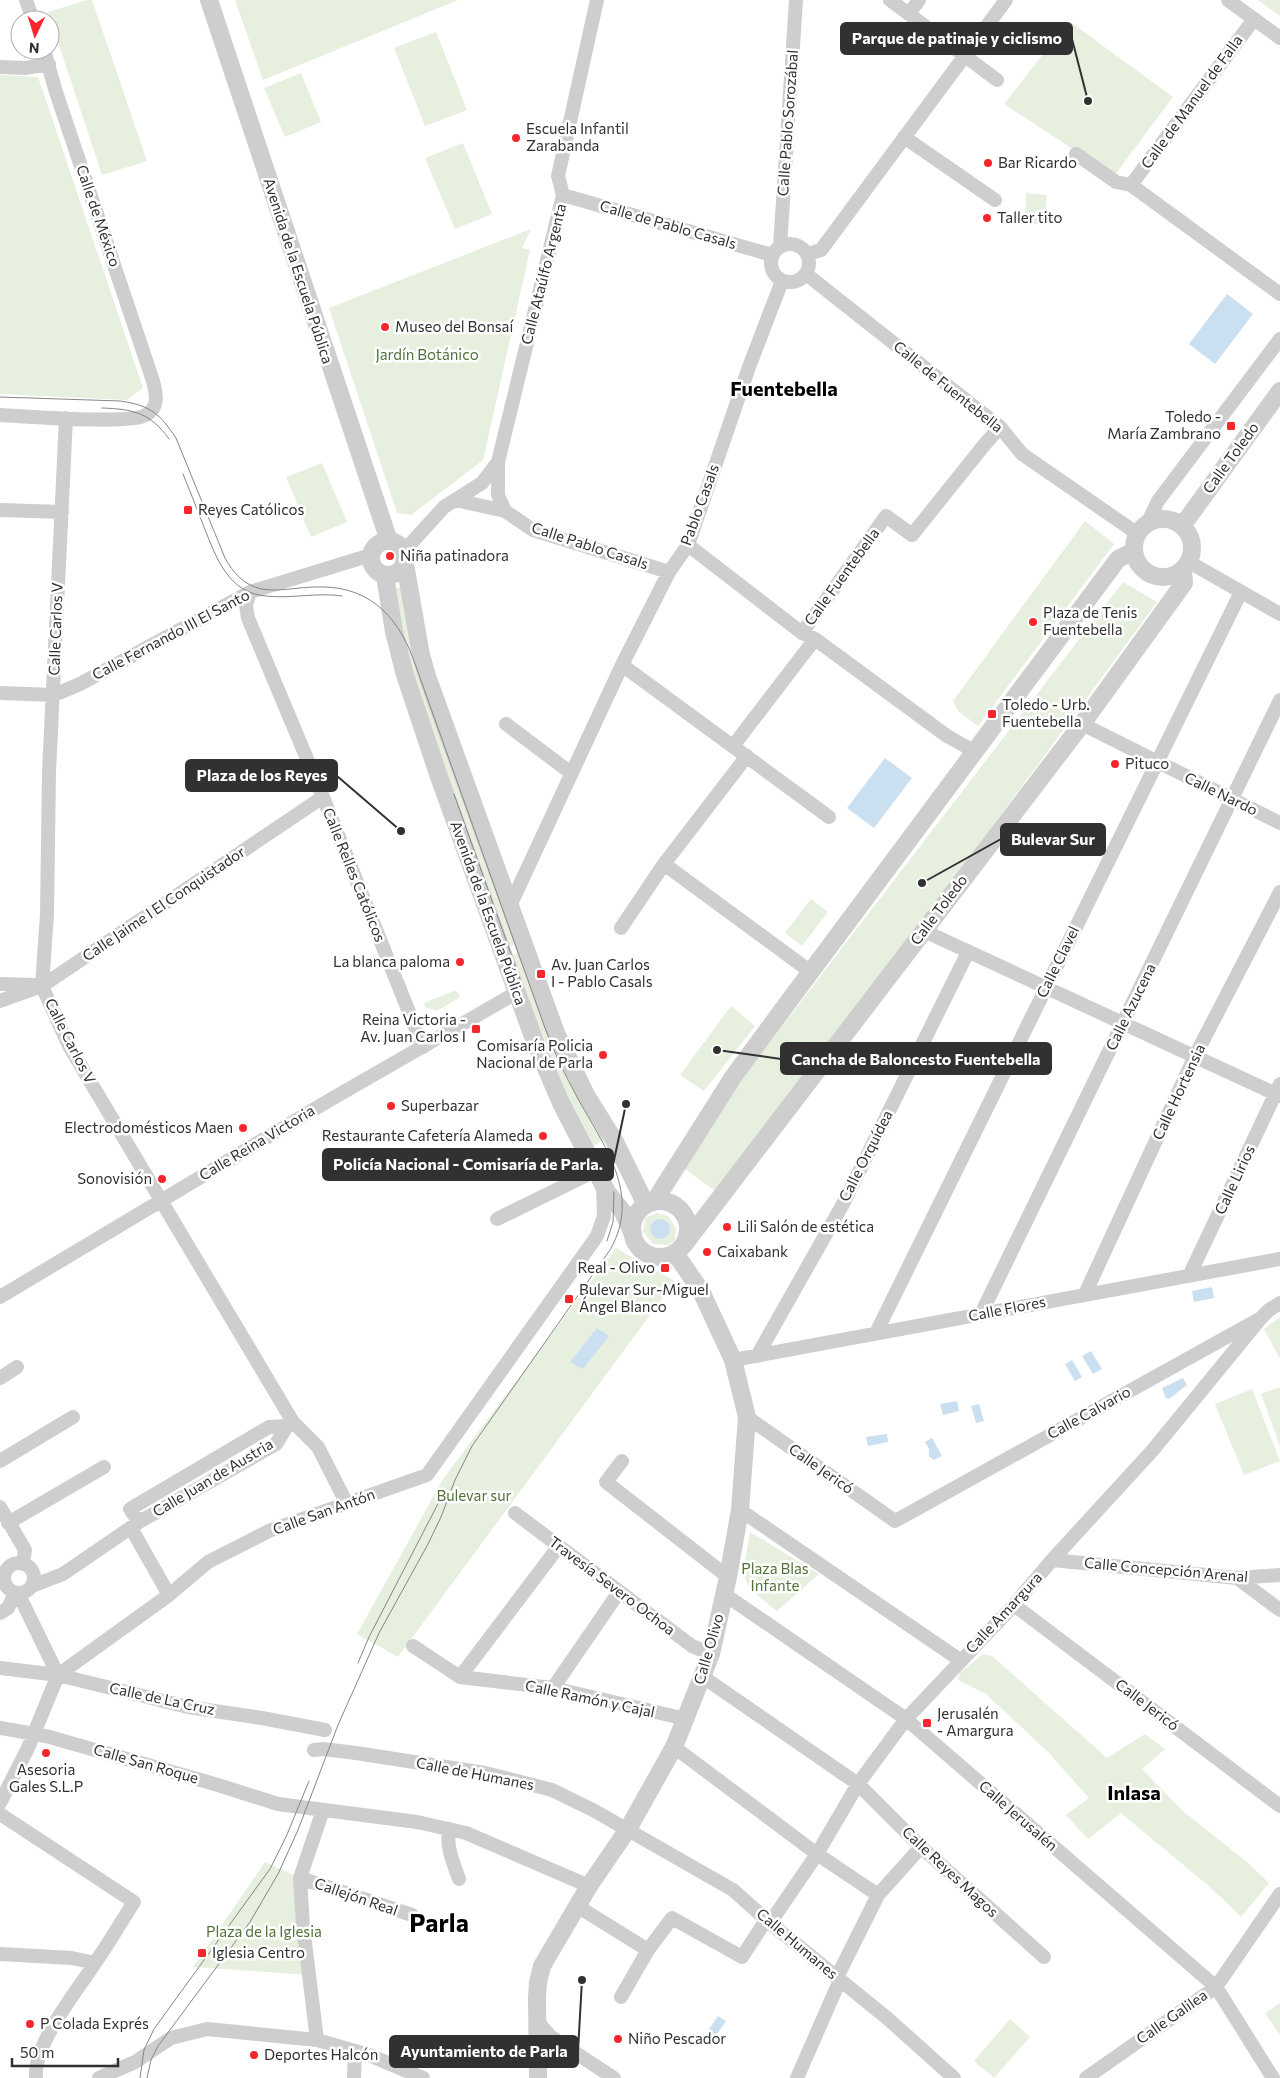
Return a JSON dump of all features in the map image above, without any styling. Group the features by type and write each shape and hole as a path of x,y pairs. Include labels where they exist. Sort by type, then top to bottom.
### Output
{"street":[{"name":"Avenida de la Escuela Pública","path":"209,0 388,541"},
{"name":"Calle Ataúlfo Argenta","path":"456,500 482,483 498,462 563,195 558,176 597,0"},
{"name":"Calle Pablo Sorozábal","path":"776,251 796,0"},
{"path":"890,0 997,80"},
{"path":"909,14 919,0"},
{"path":"808,254 821,250 1006,0"},
{"path":"1228,0 1280,38"},
{"name":"Calle de Manuel de Falla","path":"1131,185 1254,19"},
{"name":"Calle de México","path":"0,415 134,419 146,416 156,404 153,381 55,89 48,60"},
{"path":"0,67 26,68 49,64"},
{"path":"904,137 995,200"},
{"path":"1076,154 1116,182 1131,185 1280,294"},
{"name":"Calle de Pablo Casals","path":"563,195 776,251"},
{"path":"787,244 795,244 808,254 810,264 806,274 795,282 782,281 772,270 771,263 776,251 787,244"},
{"name":"Calle de Fuentebella","path":"806,274 1000,427 1022,454 1142,529"},
{"name":"Pablo Casals","path":"509,908 622,665 668,572 688,545 749,367 782,281"},
{"path":"1142,529 1158,519 1171,520 1182,526 1192,542 1192,552 1186,566 1172,576 1159,577 1147,572 1138,563 1134,551 1134,542 1158,501 1280,339"},
{"name":"Calle Toledo","path":"1182,526 1280,391"},
{"name":"Calle Carlos V","path":"66,418 49,772 47,914 42,986 69,1046 290,1424 318,1447 347,1504"},
{"name":"Calle Fuentebella","path":"733,746 809,636 886,516 912,535 984,444 1000,427"},
{"path":"498,462 498,495 505,511"},
{"path":"404,558 396,543 388,541 377,545 371,555 375,570 385,576 396,574 404,558 444,507 456,500"},
{"name":"Calle Pablo Casals","path":"456,500 505,511 533,530 668,572"},
{"path":"0,510 62,512"},
{"name":"Calle Fuentebella","path":"688,545 947,736 974,751"},
{"path":"650,1203 664,1201 672,1204 684,1214 688,1228 687,1236 679,1249 658,1257 648,1254 636,1243 633,1234 634,1220 641,1209 650,1203 733,1077 1118,558 1134,551"},
{"name":"Calle Fernando III El Santo","path":"0,693 54,695 80,684 250,592 371,555"},
{"name":"Avenida de la Escuela Pública","path":"404,558 421,655 427,676 509,908 560,1042 586,1095 650,1203"},
{"path":"1186,566 1241,592 1280,614"},
{"name":"Calle Toledo","path":"679,1249 1082,724 1184,583 1186,566"},
{"name":"Avenida de la Escuela Pública","path":"385,576 394,632 405,675 516,993 561,1103 600,1177 623,1212 633,1234"},
{"name":"Calle Relles Católicos","path":"250,592 246,605 248,618 323,797 423,1047"},
{"name":"Calle Clavel","path":"876,1333 1241,592"},
{"path":"622,665 829,817"},
{"name":"Calle Azucena","path":"982,1314 1280,700"},
{"path":"506,724 571,773"},
{"name":"Calle Nardo","path":"1082,724 1280,823"},
{"path":"621,928 664,864 747,756"},
{"name":"Calle Jaime I El Conquistador","path":"0,1001 42,986 323,797"},
{"path":"664,864 811,972"},
{"name":"Calle Hortensia","path":"1084,1294 1195,1056 1280,892"},
{"path":"924,931 1046,986 1123,1024 1278,1091"},
{"name":"Calle Orquídea","path":"757,1356 843,1204 968,952"},
{"path":"0,984 42,986"},
{"name":"Calle Reina Victoria","path":"0,1297 516,993"},
{"name":"Calle Lirios","path":"1189,1276 1278,1091"},
{"path":"497,1219 600,1177"},
{"name":"Calle San Antón","path":"58,1674 169,1595 208,1562 271,1530 427,1475 597,1236 604,1216 600,1177"},
{"name":"Calle Olivo","path":"538,2078 538,1982 542,1966 590,1886 628,1828 674,1747 711,1654 740,1510 748,1417 733,1360 679,1249"},
{"name":"Calle Flores","path":"733,1360 1280,1259"},
{"name":"Calle Calvario","path":"895,1520 1261,1318 1280,1303"},
{"name":"Calle Amargura","path":"648,1950 672,1918 742,1957 817,1854 858,1784 906,1720 960,1660 1014,1605 1052,1560 1152,1451 1261,1318"},
{"path":"0,1378 17,1367"},
{"path":"0,1461 73,1417"},
{"name":"Calle Jericó","path":"748,1417 895,1520"},
{"name":"Calle Juan de Austria","path":"135,1525 130,1509 269,1427 290,1424"},
{"name":"Calle Juan de Austria","path":"32,1586 63,1574 135,1525 276,1444 290,1424"},
{"name":"Calle Jerusalén","path":"622,1461 606,1482 726,1585 906,1720 1216,1987 1273,2078"},
{"path":"8,1522 104,1467"},
{"path":"0,1508 25,1550 23,1564"},
{"path":"740,1510 960,1660"},
{"name":"Travesía Severo Ochoa","path":"515,1513 692,1646 711,1654"},
{"path":"135,1525 169,1595"},
{"path":"460,1677 559,1546"},
{"name":"Calle Concepción Arenal","path":"1052,1560 1237,1578 1280,1576"},
{"path":"0,1804 28,1748 58,1674 16,1593 5,1584 5,1573 12,1565 23,1564 33,1573 32,1586 23,1592 16,1593"},
{"path":"1237,1578 1280,1610"},
{"path":"553,1688 619,1592"},
{"path":"0,1612 8,1608 16,1593"},
{"name":"Calle Jericó","path":"1014,1605 1280,1806"},
{"name":"Calle Ramón y Cajal","path":"413,1646 460,1677 553,1688 686,1719"},
{"name":"Calle de La Cruz","path":"0,1668 58,1674 188,1707 324,1730"},
{"path":"703,1677 858,1784"},
{"name":"Calle San Roque","path":"0,1728 34,1733 290,1806 322,1810"},
{"path":"674,1747 817,1854 878,1896"},
{"name":"Calle de Humanes","path":"314,1750 356,1752 485,1773 552,1790 628,1828"},
{"name":"Calle Reyes Magos","path":"858,1784 921,1847 1044,1957"},
{"path":"317,2040 302,1926 300,1878 322,1810 417,1822 466,1832 590,1886"},
{"path":"0,1814 134,1902 54,2022 37,2064 36,2078"},
{"name":"Calle Humanes","path":"628,1828 733,1890 768,1922 887,2018 954,2078"},
{"path":"449,1829 447,1840 459,1879"},
{"path":"797,2078 839,1979 878,1896 921,1847"},
{"name":"Callejón Real","path":"300,1878 412,1915"},
{"name":"Calle Galilea","path":"1086,2078 1216,1987 1280,1894"},
{"path":"578,1906 648,1950 621,1997"},
{"path":"0,1954 72,1958 95,1963"},
{"path":"539,2023 550,2036 614,2078"},
{"path":"99,2078 135,2062 171,2038 207,2029 317,2040 370,2055 423,2078"},
{"path":"354,2078 355,2052"}],"green space":[{"path":"92,0 147,161 102,175 60,48 60,10 54,10"},
{"path":"235,0 458,0 263,80"},
{"path":"1258,0 1280,0 1280,16"},
{"path":"1069,21 1173,97 1114,176 1004,104"},
{"path":"436,32 467,110 425,126 394,48"},
{"path":"301,73 321,122 285,137 264,88"},
{"path":"0,75 38,77 143,388 127,400 0,394"},
{"path":"463,143 492,214 455,229 425,158"},
{"path":"1026,193 1047,195 1045,224 1025,224"},
{"name":"Jardín Botánico","path":"531,229 522,248 530,250 483,460 411,515 397,513 329,308"},
{"path":"322,463 347,522 311,537 286,477"},
{"name":"Plaza de Tenis Fuentebella","path":"1085,521 1114,544 978,726 958,711 953,701"},
{"path":"1123,582 1157,602 722,1196 677,1163"},
{"path":"404,586 517,944 505,948 406,667 395,588"},
{"path":"811,899 828,912 802,946 785,933"},
{"path":"521,952 604,1140 593,1146 564,1094 508,956"},
{"path":"456,990 460,997 437,1011 425,1007 424,1003"},
{"path":"731,1006 755,1026 704,1091 680,1075"},
{"path":"657,1213 668,1216 676,1228 675,1240 668,1245 653,1244 643,1232 645,1218","holes":["663,1220 668,1225 652,1236 651,1224"]},
{"name":"Bulevar sur","path":"616,1248 675,1281 398,1657 357,1634 443,1479"},
{"path":"1280,1317 1280,1359 1264,1329"},
{"path":"1280,1387 1280,1446 1261,1394"},
{"path":"1252,1389 1280,1461 1244,1475 1215,1404"},
{"name":"Plaza Blas Infante","path":"750,1532 819,1574 777,1611 754,1592 745,1578 745,1561"},
{"path":"983,1654 992,1656 1107,1758 1145,1734 1165,1749 1142,1769 1184,1812 1247,1862 1269,1883 1241,1917 1210,1887 1121,1813 1088,1839 1066,1815 1089,1798 1049,1753 986,1694 958,1680 960,1673"},
{"name":"Plaza de la Iglesia","path":"265,1862 300,1878 309,1975 193,1967"},
{"path":"1280,2003 1280,2035 1265,2013"},
{"path":"1010,2019 1030,2037 994,2078 974,2061"}],"water":[{"path":"1227,294 1253,314 1215,364 1189,344"},
{"path":"885,758 912,778 874,828 847,808"},
{"path":"660,1219 667,1222 670,1229 667,1236 660,1239 653,1236 650,1229 653,1222"},
{"path":"1212,1287 1214,1298 1194,1302 1192,1291"},
{"path":"597,1328 609,1336 583,1369 570,1362"},
{"path":"1091,1351 1102,1369 1093,1374 1082,1356"},
{"path":"1072,1360 1082,1377 1075,1381 1065,1364"},
{"path":"1183,1378 1187,1385 1169,1399 1166,1398 1162,1388"},
{"path":"957,1401 959,1411 943,1415 940,1404"},
{"path":"979,1404 984,1421 976,1423 971,1406"},
{"path":"887,1434 888,1442 868,1446 866,1437"},
{"path":"932,1438 942,1456 934,1460 929,1457 929,1449 925,1442"},
{"path":"718,2016 726,2021 715,2037 707,2032"}],"tram line":[{"path":"0,397 120,401 147,408 165,423 176,438 225,558 240,578 250,585 262,589 276,590 316,587 350,591 377,605 388,615 398,628 413,658 548,1037 568,1080 608,1152 621,1190 622,1209 619,1229 610,1250 472,1446 455,1480 428,1544 379,1633 338,1725 298,1830 278,1874 250,1922 158,2046 151,2060 147,2078"},
{"path":"102,408 132,411 140,414 155,423 169,439"},
{"path":"183,474 219,561 225,572 242,588 266,596 342,596"},
{"path":"454,794 522,985"},
{"path":"607,1241 613,1222 614,1192"},
{"path":"358,1663 369,1637 441,1498"},
{"path":"140,2078 144,2050 154,2029 270,1869 286,1837 309,1781"}],"place":[{"name":"Parque de patinaje y ciclismo","path":"1088,101"},
{"name":"Escuela Infantil Zarabanda","path":"516,138"},
{"name":"Bar Ricardo","path":"988,163"},
{"name":"Taller tito","path":"987,218"},
{"name":"Museo del Bonsaí","path":"385,327"},
{"name":"Toledo - María Zambrano","path":"1231,426"},
{"name":"Reyes Católicos","path":"188,510"},
{"name":"Niña patinadora","path":"390,556"},
{"name":"Plaza de Tenis Fuentebella","path":"1033,622"},
{"name":"Toledo - Urb. Fuentebella","path":"992,714"},
{"name":"Pituco","path":"1115,764"},
{"name":"Plaza de los Reyes","path":"401,831"},
{"name":"Bulevar Sur","path":"922,883"},
{"name":"La blanca paloma","path":"460,962"},
{"name":"Av. Juan Carlos I - Pablo Casals","path":"541,974"},
{"name":"Reina Victoria - Av. Juan Carlos I","path":"476,1029"},
{"name":"Cancha de Baloncesto Fuentebella","path":"717,1050"},
{"name":"Comisaría Policia Nacional de Parla","path":"603,1055"},
{"name":"Policía Nacional - Comisaría de Parla.","path":"626,1104"},
{"name":"Superbazar","path":"391,1106"},
{"name":"Electrodomésticos Maen","path":"243,1128"},
{"name":"Restaurante Cafetería Alameda","path":"543,1136"},
{"name":"Sonovisión","path":"162,1179"},
{"name":"Lili Salón de estética","path":"727,1227"},
{"name":"Caixabank","path":"707,1252"},
{"name":"Real - Olivo","path":"665,1268"},
{"name":"Bulevar Sur-Miguel Ángel Blanco","path":"569,1299"},
{"name":"Jerusalén - Amargura","path":"927,1723"},
{"name":"Asesoria Gales S.L.P","path":"46,1753"},
{"name":"Iglesia Centro","path":"202,1953"},
{"name":"Ayuntamiento de Parla","path":"582,1980"},
{"name":"P Colada Exprés","path":"30,2024"},
{"name":"Niño Pescador","path":"618,2039"},
{"name":"Deportes Halcón","path":"254,2055"}],"district":[{"name":"Fuentebella","path":"784,389"},
{"name":"Inlasa","path":"1134,1793"},
{"name":"Parla","path":"439,1923"}]}
